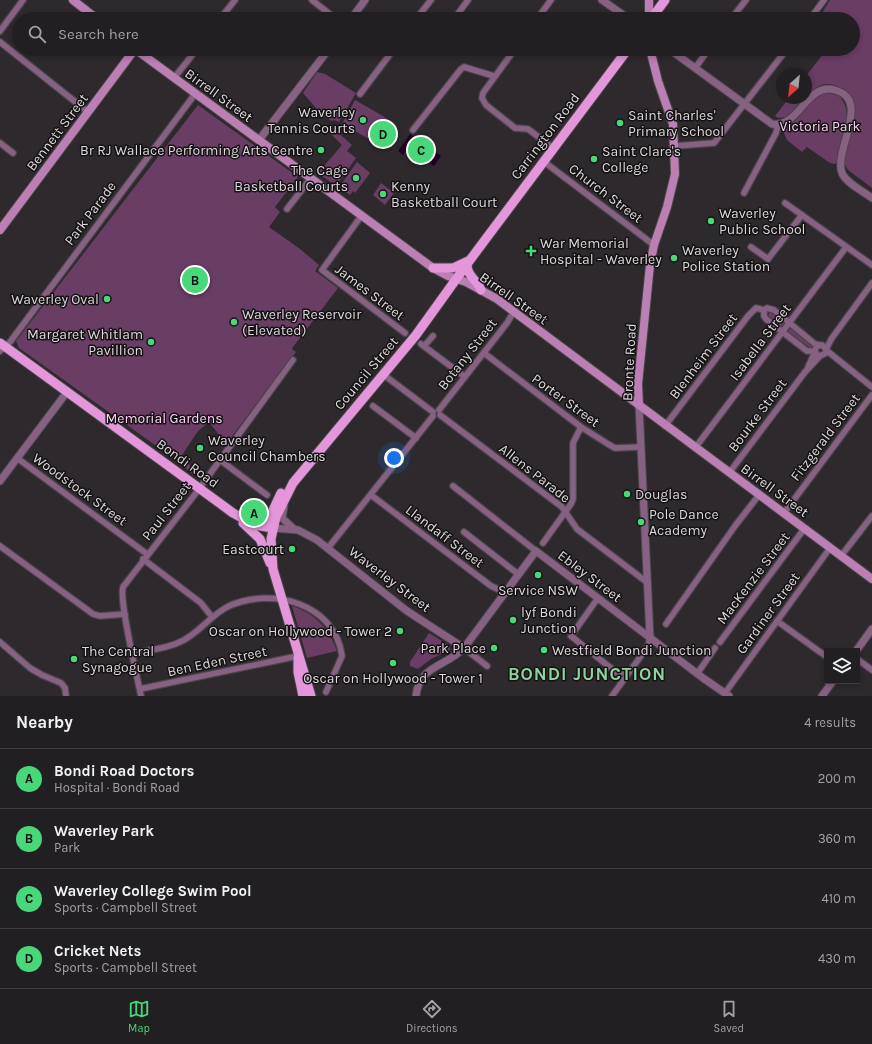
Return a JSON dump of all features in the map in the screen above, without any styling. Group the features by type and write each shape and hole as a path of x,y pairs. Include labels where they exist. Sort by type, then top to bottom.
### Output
{"main road":[{"path":"74,0 88,12"},
{"path":"649,0 650,12"},
{"path":"656,12 665,0"},
{"name":"Bennett Street","path":"0,229 130,56"},
{"name":"Birrell Street","path":"144,56 433,268 481,290 513,312 872,579"},
{"name":"Carrington Road","path":"456,279 623,56"},
{"name":"Bronte Road","path":"639,405 638,379 650,265 654,245 667,208 675,174 673,124 658,81 652,56"},
{"path":"433,268 453,268 468,262 468,272 478,282 481,290"},
{"name":"Council Street","path":"268,529 273,507 338,427 384,375 456,279"},
{"name":"Bondi Road","path":"1,347 67,392 234,513 252,524 268,529"},
{"path":"619,390 632,387 638,379"},
{"path":"252,524 261,519 275,497 283,496"},
{"path":"234,513 260,539 272,566 298,656 304,667 311,696"},
{"path":"268,529 272,566"},
{"path":"298,656 298,672 303,696"}],"street":[{"path":"14,12 23,0"},
{"path":"226,12 235,0"},
{"path":"312,0 327,12"},
{"path":"356,12 365,0"},
{"path":"422,12 431,0"},
{"path":"459,12 468,0"},
{"path":"542,12 551,0"},
{"path":"602,0 619,12"},
{"path":"737,12 746,0"},
{"path":"815,12 824,0"},
{"path":"0,31 12,15"},
{"path":"0,42 12,52"},
{"path":"18,56 88,112"},
{"path":"174,78 191,56"},
{"path":"259,140 323,56"},
{"path":"360,94 389,56"},
{"path":"510,56 494,76 483,93 482,98 486,105 515,128 528,129 553,148"},
{"path":"678,56 770,124 778,125 788,120 812,95 820,90 834,89 842,94 850,105 851,115 841,158 842,173 846,179 872,198"},
{"path":"694,68 703,56"},
{"path":"675,146 714,143 782,56"},
{"path":"413,130 461,68 464,67 494,76"},
{"name":"Park Parade","path":"1,347 10,342 195,94"},
{"path":"744,193 776,133 778,125"},
{"path":"0,143 13,153"},
{"name":"Church Street","path":"543,161 654,245"},
{"path":"287,209 311,178"},
{"path":"785,203 872,265"},
{"name":"James Street","path":"362,215 322,270 405,333"},
{"path":"751,247 768,259 802,215"},
{"name":"Isabella Street","path":"695,448 844,250"},
{"path":"823,347 832,338 872,283"},
{"name":"Blenheim Street","path":"665,426 748,316 756,308 764,310"},
{"path":"820,356 815,352 807,351 783,332 764,316 764,310 767,308 774,310 789,324 815,344 823,347 872,387"},
{"name":"Botany Street","path":"328,548 484,353 513,312"},
{"path":"433,336 423,345 465,377"},
{"name":"Bourke Street","path":"729,473 805,372 820,356 824,355 823,347 816,347 805,372"},
{"name":"Porter Street","path":"484,353 581,427 614,448 641,447"},
{"name":"Paul Street","path":"141,696 125,614 122,591 123,587 220,460 293,360"},
{"name":"Allens Parade","path":"384,375 562,507 577,529 648,583"},
{"path":"0,481 67,392"},
{"name":"Fitzgerald Street","path":"784,513 872,395"},
{"name":"Bronte Road","path":"612,696 648,646 650,638 639,405"},
{"path":"373,406 416,438"},
{"path":"543,543 566,512 573,499 573,442 581,427"},
{"name":"Woodstock Street","path":"17,458 148,554"},
{"path":"220,460 267,495"},
{"name":"Ebley Street","path":"453,486 725,695"},
{"name":"Llandaff Street","path":"371,495 491,586 502,591 507,591"},
{"path":"666,624 735,526 759,495"},
{"path":"283,496 282,518 294,530"},
{"path":"841,556 872,516"},
{"name":"MacKenzie Street","path":"720,642 804,528"},
{"name":"Waverley Street","path":"268,529 294,530 307,534 328,548 408,611 464,648 486,666"},
{"path":"464,532 518,574"},
{"path":"0,546 92,614 100,616 125,614"},
{"name":"Gardiner Street","path":"725,695 830,548"},
{"path":"416,696 418,684 428,671 452,659 464,648 536,551"},
{"path":"143,559 201,603 212,617"},
{"path":"491,586 498,595 499,602"},
{"path":"133,653 167,646 182,641 212,617 230,606 252,599 275,598 303,605 317,613 331,627 338,640 342,656 326,692"},
{"path":"598,598 571,636 617,673 629,672"},
{"path":"777,621 824,655"},
{"path":"858,648 872,629"},
{"path":"0,642 30,668 61,683 65,688 66,696"},
{"path":"697,674 715,648"},
{"name":"Ben Eden Street","path":"140,689 298,656"},
{"path":"860,661 872,670"},
{"path":"822,696 832,684"}],"green space":[{"path":"830,0 872,0 872,188 848,170 845,165 846,154 854,123 853,103 848,95 833,85 825,84 812,92 812,68 822,56 860,56 860,12 823,12"},
{"path":"317,72 325,74 356,93 339,122 334,120 332,121 322,115 303,93"},
{"name":"Victoria Park","path":"821,92 838,95 846,109 847,118 845,136 838,161 835,164 830,163 807,147 802,152 787,140 782,129 808,104 812,104 812,101"},
{"name":"Waverley Tennis Courts","path":"355,100 383,116 396,126 385,147 342,124"},
{"path":"784,104 799,104 787,117 778,118 775,116"},
{"name":"Memorial Gardens","path":"198,105 298,177 275,207 280,212 269,227 300,249 319,265 315,271 338,288 293,347 292,349 296,352 226,444 209,422 198,431 182,455 169,455 19,348 16,341"},
{"path":"334,129 352,145 347,151 356,158 336,186 318,173 342,145 331,134"},
{"name":"The Cage Basketball Courts","path":"357,162 370,173 355,193 353,191 350,195 341,189 344,185 342,183"},
{"name":"Kenny Basketball Court","path":"381,183 394,193 385,205 373,195"},
{"path":"769,313 773,313 784,321 784,326 780,327 768,317"},
{"path":"789,328 814,346 812,349 788,333"},
{"path":"177,461 189,464 194,475"},
{"path":"292,606 308,613 320,623 330,635 337,651 307,658"},
{"path":"429,633 450,646 450,650 431,659 418,669 410,666 410,662"}],"shaded area":[{"path":"410,134 441,156 434,166 408,148 403,155 398,151"}],"place":[{"name":"Waverley Tennis Courts","path":"363,120"},
{"name":"Saint Charles' Primary School","path":"620,123"},
{"name":"Cricket Nets","path":"383,134"},
{"name":"Br RJ Wallace Performing Arts Centre","path":"321,150"},
{"name":"Waverley College Swim Pool","path":"421,150"},
{"name":"Saint Clare's College","path":"594,159"},
{"name":"The Cage Basketball Courts","path":"356,178"},
{"name":"Kenny Basketball Court","path":"383,194"},
{"name":"Waverley Public School","path":"711,221"},
{"name":"War Memorial Hospital - Waverley","path":"531,251"},
{"name":"Waverley Police Station","path":"674,258"},
{"name":"Waverley Park","path":"195,280"},
{"name":"Waverley Oval","path":"107,299"},
{"name":"Waverley Reservoir (Elevated)","path":"234,322"},
{"name":"Margaret Whitlam Pavillion","path":"151,342"},
{"name":"Waverley Council Chambers","path":"200,448"},
{"name":"Douglas","path":"627,494"},
{"name":"Bondi Road Doctors","path":"254,513"},
{"name":"Pole Dance Academy","path":"641,522"},
{"name":"Eastcourt","path":"292,549"},
{"name":"Service NSW","path":"538,575"},
{"name":"lyf Bondi Junction","path":"513,620"},
{"name":"Oscar on Hollywood - Tower 2","path":"400,631"},
{"name":"Park Place","path":"494,648"},
{"name":"Westfield Bondi Junction","path":"544,650"},
{"name":"The Central Synagogue","path":"74,659"},
{"name":"Oscar on Hollywood - Tower 1","path":"393,663"}],"district":[{"name":"BONDI JUNCTION","path":"587,674"}]}
